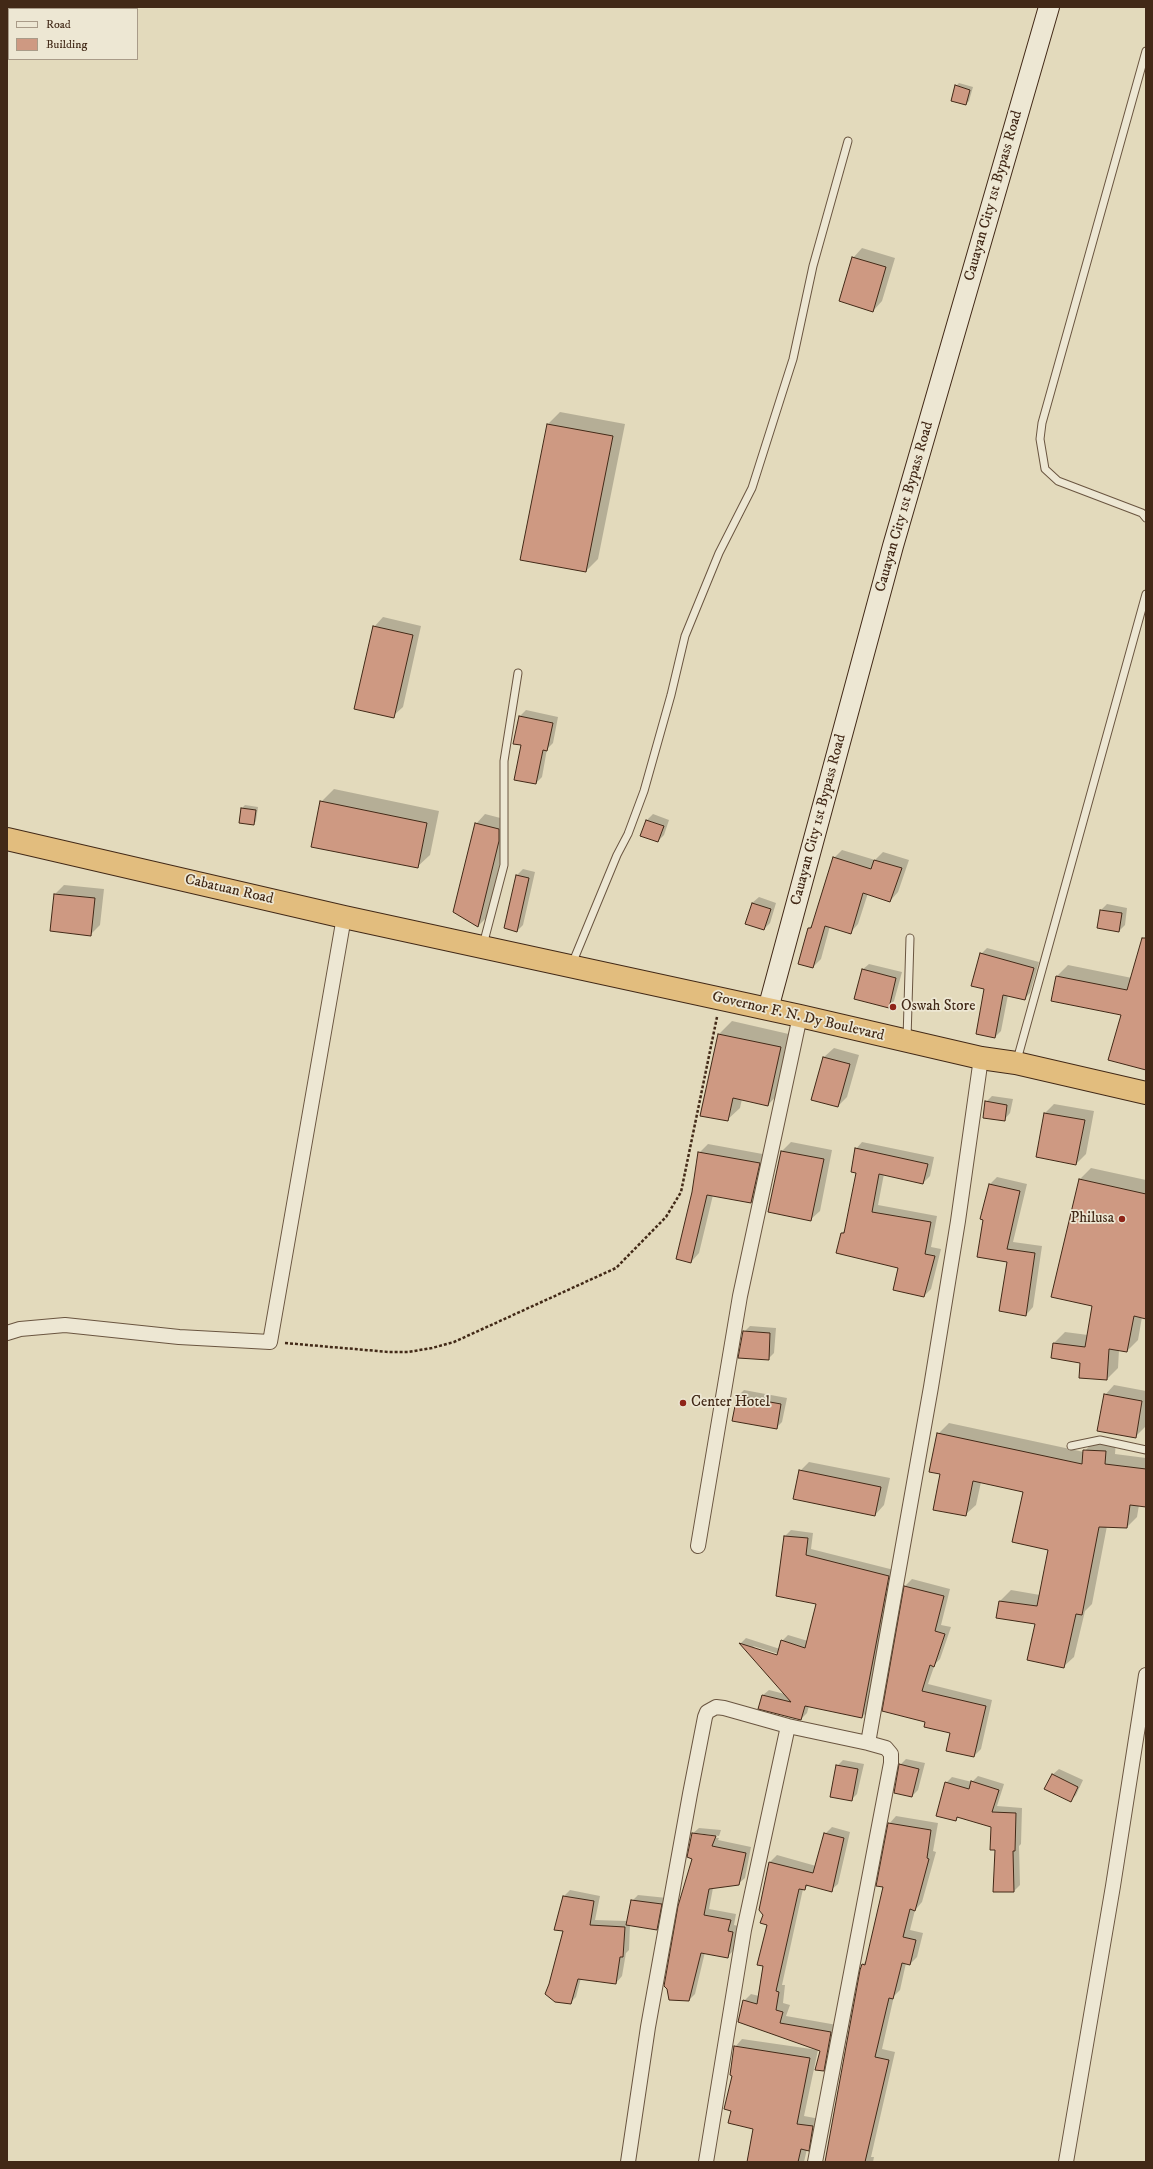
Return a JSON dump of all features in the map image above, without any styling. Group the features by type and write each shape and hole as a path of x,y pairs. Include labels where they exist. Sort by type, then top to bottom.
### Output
{"highway":[{"name":"Cabatuan Road","path":"7,839 344,917 451,940"},
{"name":"Governor F. N. Dy Boulevard","path":"451,940 800,1016 981,1058 1016,1063 1146,1093"}],"main road":[{"name":"Cauayan City 1st Bypass Road","path":"768,1009 893,546 1049,7"}],"street":[{"path":"7,1333 20,1329 65,1325 179,1337 270,1342 344,917"},
{"path":"698,1546 740,1296 800,1016"},
{"path":"868,1742 936,1357 981,1058"},
{"path":"1066,2162 1115,1878 1146,1675"},
{"path":"628,2162 648,2027 705,1717 712,1709 724,1708 788,1726 868,1742 886,1748 891,1754 891,1763 815,2162"},
{"path":"706,2162 744,1930 788,1726"}],"lane":[{"path":"1146,51 1042,423 1040,439 1045,469 1058,481 1142,513 1146,518"},
{"path":"571,966 617,855 628,834 644,791 671,695 685,636 719,553 752,488 793,359 813,266 848,141"},
{"path":"1016,1063 1146,594"},
{"path":"483,947 504,865 504,761 518,673"},
{"path":"907,1041 910,938"},
{"path":"1071,1446 1100,1440 1146,1450"}],"path":[{"path":"270,1342 389,1352 408,1352 432,1348 454,1342 616,1268 666,1217 681,1192 721,999"}],"building":[{"path":"955,85 970,90 966,105 951,101"},
{"path":"852,257 886,267 873,312 839,301"},
{"path":"547,424 613,436 586,572 520,560"},
{"path":"373,626 413,635 394,718 354,709"},
{"path":"519,716 553,723 547,751 543,750 536,784 514,780 521,745 513,744"},
{"path":"320,801 427,823 418,868 311,847"},
{"path":"241,808 256,810 254,825 239,823"},
{"path":"646,820 664,826 658,842 640,836"},
{"path":"475,823 499,829 499,841 478,927 453,912"},
{"path":"833,857 871,869 874,860 902,868 890,902 863,893 851,934 825,926 813,968 798,964 808,928 811,928"},
{"path":"516,875 529,878 517,932 504,928"},
{"path":"54,894 95,898 91,936 50,931"},
{"path":"752,903 771,909 764,930 745,924"},
{"path":"1100,910 1122,913 1119,932 1097,928"},
{"path":"1142,938 1146,938 1146,1070 1108,1060 1121,1015 1051,1001 1056,976 1127,990"},
{"path":"980,953 1034,968 1025,1000 1003,995 995,1038 976,1034 984,989 971,986"},
{"path":"862,969 896,978 889,1008 854,999"},
{"path":"718,1034 781,1047 768,1106 733,1098 728,1121 700,1116"},
{"path":"823,1057 850,1064 838,1107 811,1100"},
{"path":"985,1101 1007,1105 1005,1121 983,1118"},
{"path":"1044,1113 1085,1120 1076,1165 1036,1157"},
{"path":"855,1148 928,1164 923,1184 879,1174 872,1212 931,1222 925,1254 935,1256 924,1297 893,1290 898,1268 836,1253 841,1233 844,1233 856,1173 851,1172"},
{"path":"781,1151 824,1159 811,1221 768,1212"},
{"path":"698,1152 760,1163 751,1203 707,1195 691,1263 676,1259 692,1192"},
{"path":"1079,1179 1146,1194 1146,1319 1134,1316 1127,1352 1109,1349 1107,1380 1079,1378 1080,1363 1051,1358 1053,1343 1085,1347 1092,1306 1051,1297"},
{"path":"989,1184 1020,1191 1007,1249 1035,1253 1026,1316 999,1311 1007,1262 977,1257 983,1220 980,1219"},
{"path":"743,1331 770,1333 769,1360 738,1358"},
{"path":"1104,1394 1142,1401 1136,1438 1097,1431"},
{"path":"737,1396 781,1404 777,1429 732,1421"},
{"path":"937,1433 1082,1464 1083,1450 1106,1451 1105,1464 1146,1469 1146,1507 1130,1505 1127,1528 1099,1527 1082,1615 1076,1614 1064,1668 1027,1660 1035,1624 996,1618 999,1601 1037,1606 1048,1550 1012,1542 1023,1492 973,1481 966,1516 933,1510 940,1474 929,1472"},
{"path":"799,1470 881,1487 875,1516 793,1499"},
{"path":"784,1536 808,1538 806,1555 889,1576 862,1718 805,1706 801,1720 758,1709 762,1695 791,1702 739,1643 777,1655 781,1640 805,1648 816,1604 776,1596"},
{"path":"904,1586 944,1596 935,1631 945,1634 934,1667 930,1665 922,1691 986,1706 974,1757 946,1751 950,1733 924,1727 925,1722 882,1711"},
{"path":"899,1764 919,1769 912,1797 894,1793"},
{"path":"836,1765 858,1769 852,1801 830,1797"},
{"path":"1052,1774 1078,1787 1071,1802 1044,1789"},
{"path":"971,1781 999,1790 992,1812 1016,1813 1015,1851 1013,1851 1014,1892 993,1892 995,1850 990,1850 991,1827 957,1817 956,1821 936,1816 945,1782 969,1789"},
{"path":"888,1823 931,1830 927,1858 929,1859 915,1911 910,1909 903,1937 916,1940 910,1965 902,1963 893,1999 889,1998 875,2057 889,2060 865,2162 825,2162 860,1970 862,1964 865,1965 883,1887 876,1886"},
{"path":"692,1833 716,1836 712,1846 746,1853 739,1885 709,1889 704,1915 731,1920 728,1931 733,1932 728,1958 701,1953 689,2001 669,2000 667,1989 664,1986 678,1906 692,1859 687,1857"},
{"path":"824,1833 844,1838 832,1892 806,1885 805,1890 799,1889 776,1991 779,1992 776,2010 783,2012 780,2023 831,2032 824,2071 815,2070 820,2051 738,2022 743,2000 757,2004 763,1966 757,1965 767,1925 760,1923 763,1915 759,1910 769,1862 813,1873"},
{"path":"563,1896 594,1901 590,1925 625,1927 623,1957 620,1957 616,1984 578,1979 571,2004 555,2002 545,1994 563,1931 554,1930"},
{"path":"631,1900 662,1904 657,1930 626,1925"},
{"path":"734,2046 810,2058 797,2124 813,2126 809,2151 801,2149 798,2162 747,2162 753,2129 728,2123 731,2111 724,2109 732,2076 730,2075"}],"place":[{"name":"Oswah Store","path":"893,1007"},
{"name":"Philusa","path":"1122,1219"},
{"name":"Center Hotel","path":"683,1403"}]}
